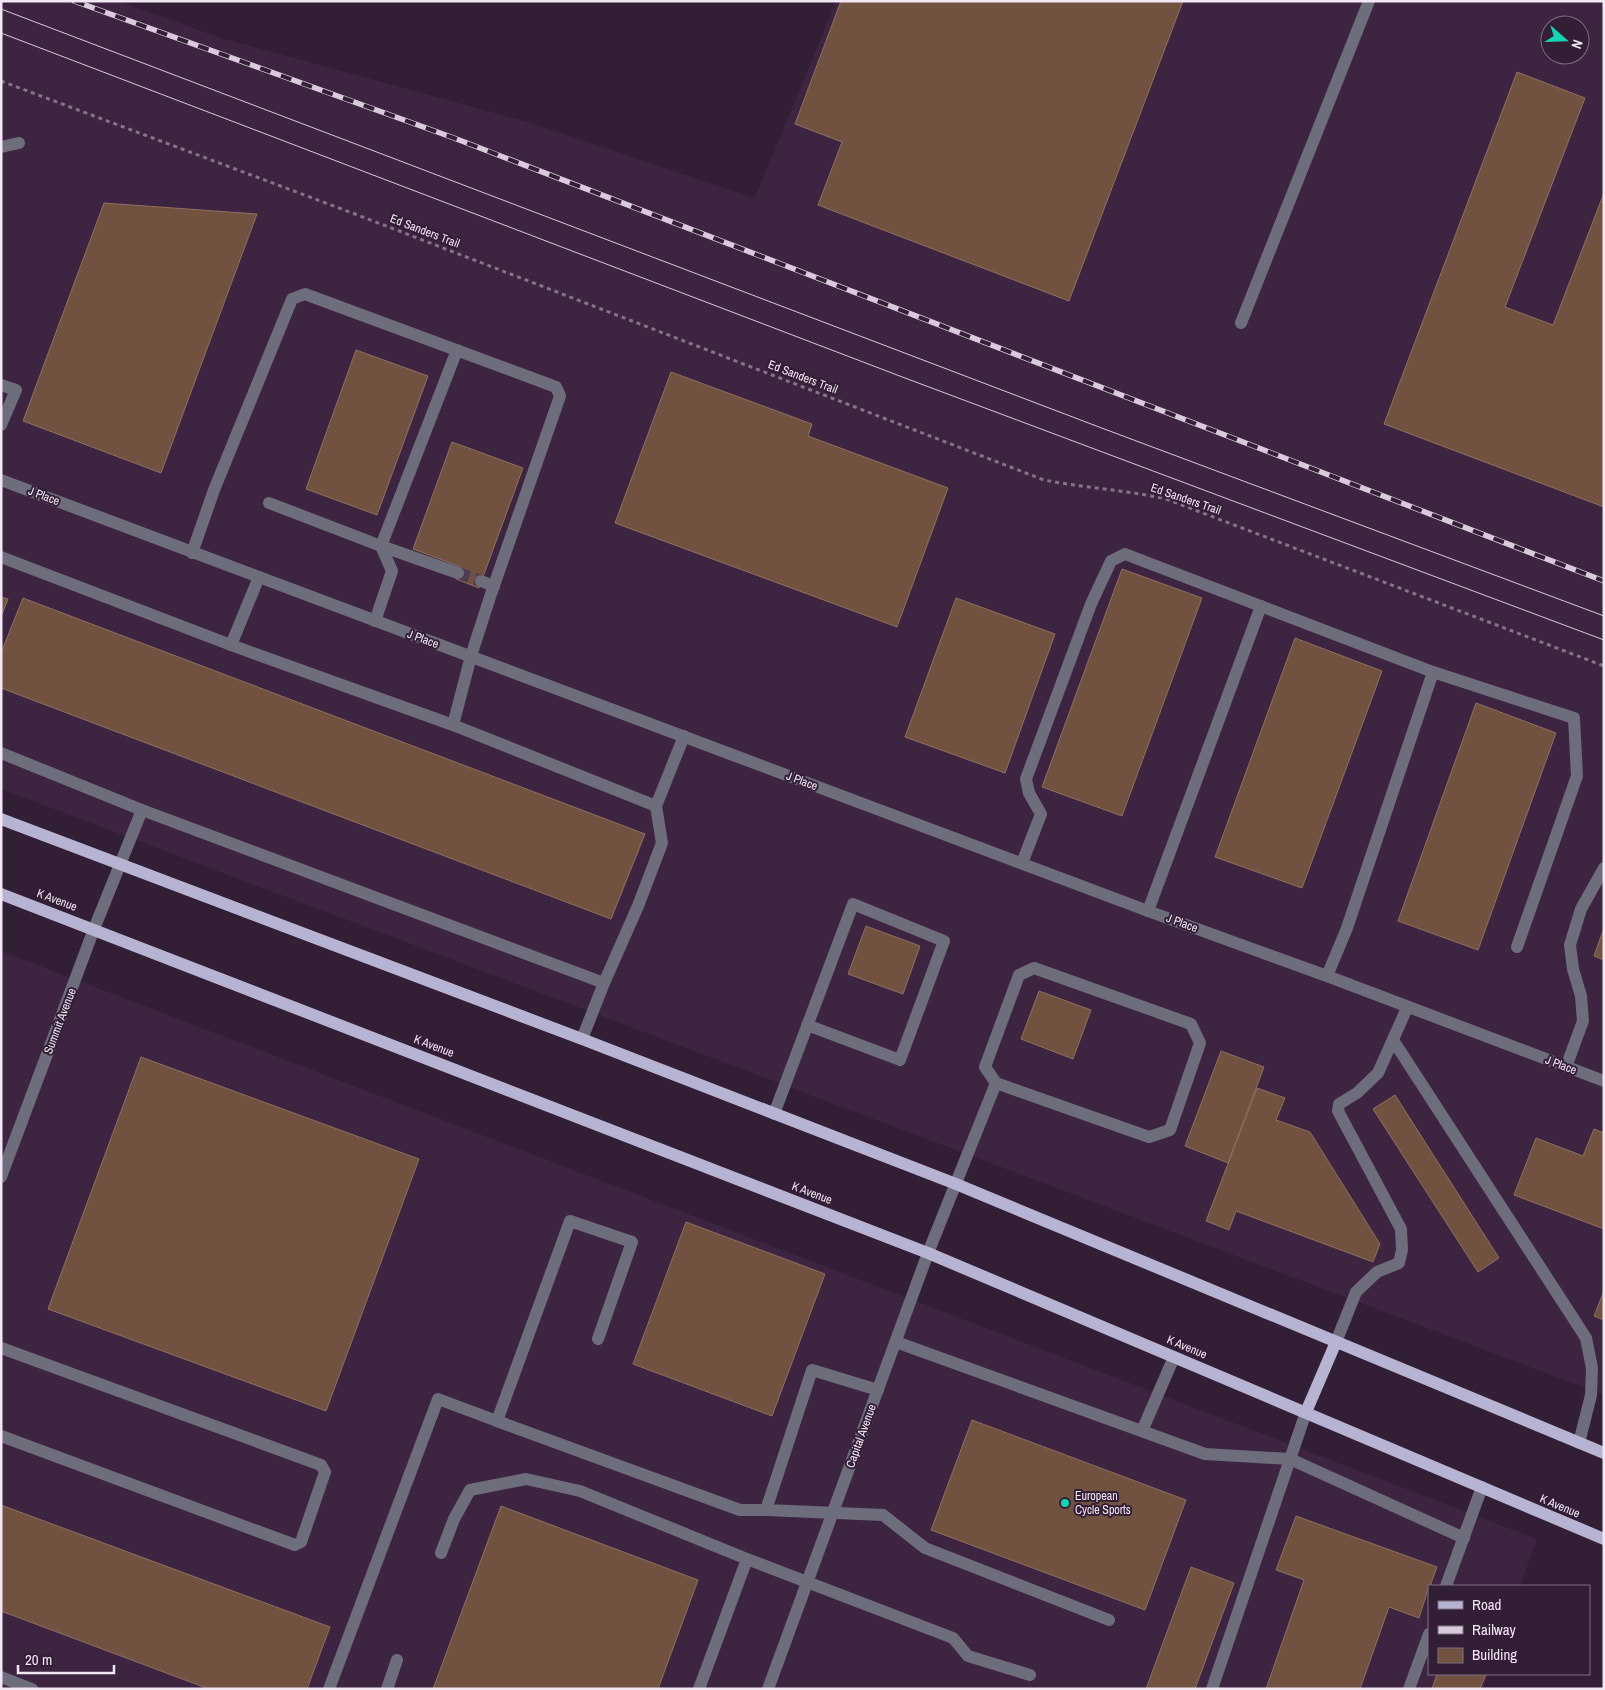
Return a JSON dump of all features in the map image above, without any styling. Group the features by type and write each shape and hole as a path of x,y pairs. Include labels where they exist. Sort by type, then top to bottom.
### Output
{"main road":[{"path":"1,819 582,1039 956,1184 1604,1453"},
{"name":"K Avenue","path":"1,894 928,1252 1604,1539"},
{"path":"1306,1412 1336,1342"}],"street":[{"path":"1241,323 1369,1"},
{"path":"1,147 19,142"},
{"path":"192,553 214,490 292,299 305,294 556,388 560,396 471,656 453,725"},
{"path":"375,621 392,571 381,546 456,350"},
{"path":"1,385 16,390 1,425"},
{"name":"J Place","path":"1,480 1604,1081"},
{"path":"269,503 458,573"},
{"path":"1022,863 1041,814 1029,793 1026,779 1091,604 1111,561 1125,554 1433,672 1574,718 1577,776 1517,947"},
{"path":"1,557 231,645 453,725 656,806"},
{"path":"231,645 259,577"},
{"path":"481,580 494,586"},
{"path":"1148,911 1261,606"},
{"path":"1327,976 1347,928 1433,672"},
{"path":"582,1039 638,906 662,842 656,806 684,736"},
{"path":"1,753 142,810 604,983"},
{"name":"Summit Avenue","path":"1,1177 94,929 142,810"},
{"path":"1566,1067 1583,1021 1581,996 1573,969 1570,946 1581,909 1604,868"},
{"path":"774,1114 807,1025 853,904 944,941 900,1060 807,1025"},
{"path":"1034,968 1192,1024 1200,1043 1170,1130 1149,1137 996,1083 985,1067 1019,975 1034,968"},
{"path":"1336,1342 1356,1292 1377,1272 1399,1263 1402,1250 1401,1229 1338,1111 1339,1104 1357,1093 1378,1073 1407,1008"},
{"path":"1393,1040 1586,1338 1592,1368 1591,1394 1579,1443"},
{"name":"Capital Avenue","path":"768,1689 928,1252 996,1083"},
{"path":"497,1421 570,1221 632,1242 598,1338"},
{"path":"896,1342 1205,1454 1290,1460 1464,1538"},
{"path":"1,1348 321,1465 325,1472 301,1542 295,1545 1,1436"},
{"path":"1142,1431 1174,1357"},
{"path":"766,1510 812,1370 878,1390"},
{"path":"329,1689 438,1399 740,1510 883,1515 925,1548 1109,1620"},
{"path":"1212,1689 1306,1412"},
{"path":"441,1552 454,1518 470,1490 526,1479 580,1491 747,1559 953,1638 968,1656 1030,1675"},
{"path":"1446,1585 1482,1487"},
{"path":"699,1689 747,1559"},
{"path":"1409,1689 1428,1637"},
{"path":"387,1689 397,1660"},
{"path":"1,1677 32,1689"}],"path":[{"name":"Ed Sanders Trail","path":"1,81 374,221 1044,480 1166,499 1604,666"}],"shaded area":[{"path":"1,1 119,1 221,38 528,122 755,198 836,1 1604,1 1604,1395 1,789"},
{"path":"1,951 1537,1539 1520,1585 1428,1585 1428,1675 1488,1675 1483,1689 1,1689"}],"building":[{"path":"841,1 1183,1 1069,301 818,205 842,142 795,124"},
{"path":"1517,72 1585,98 1505,307 1553,325 1604,193 1604,507 1384,424"},
{"path":"104,203 257,214 161,473 23,421"},
{"path":"356,350 428,376 377,515 306,489"},
{"path":"671,372 812,424 808,436 948,488 897,627 615,523"},
{"path":"452,442 523,468 479,588 456,579 461,567 413,549"},
{"path":"1122,569 1202,598 1122,816 1042,787"},
{"path":"1,597 8,599 1,617"},
{"path":"23,598 645,834 611,919 1,688 1,653"},
{"path":"956,598 1055,634 1005,773 905,737"},
{"path":"1295,638 1382,671 1302,888 1215,857"},
{"path":"1476,703 1556,733 1478,950 1398,921"},
{"path":"866,926 920,946 903,994 848,974"},
{"path":"1604,928 1604,960 1594,956"},
{"path":"1039,991 1091,1010 1073,1059 1021,1039"},
{"path":"1221,1051 1264,1067 1228,1163 1185,1146"},
{"path":"141,1057 419,1159 326,1411 48,1309"},
{"path":"1257,1088 1285,1098 1276,1120 1310,1132 1380,1244 1373,1262 1236,1211 1229,1230 1206,1221"},
{"path":"1395,1095 1499,1258 1478,1272 1373,1109"},
{"path":"1594,1129 1604,1133 1604,1229 1514,1195 1536,1138 1583,1156"},
{"path":"686,1222 825,1274 772,1416 633,1364"},
{"path":"1604,1291 1604,1320 1594,1316"},
{"path":"972,1420 1186,1500 1145,1610 931,1530"},
{"path":"1,1505 330,1627 307,1689 209,1689 1,1611"},
{"path":"501,1506 698,1580 658,1689 433,1689"},
{"path":"1296,1516 1437,1567 1430,1585 1428,1585 1419,1618 1389,1607 1360,1689 1266,1689 1304,1580 1276,1570"},
{"path":"1191,1567 1234,1583 1195,1689 1146,1689"},
{"path":"1437,1675 1486,1675 1480,1689 1432,1689"}],"tunnel":[{"path":"458,573 481,581"}],"tram line":[{"path":"1,9 1099,427 1604,616"},
{"path":"1,33 905,378 1604,640"}],"railway":[{"path":"74,1 454,138 1604,581"}],"place":[{"name":"European Cycle Sports","path":"1065,1503"}]}
